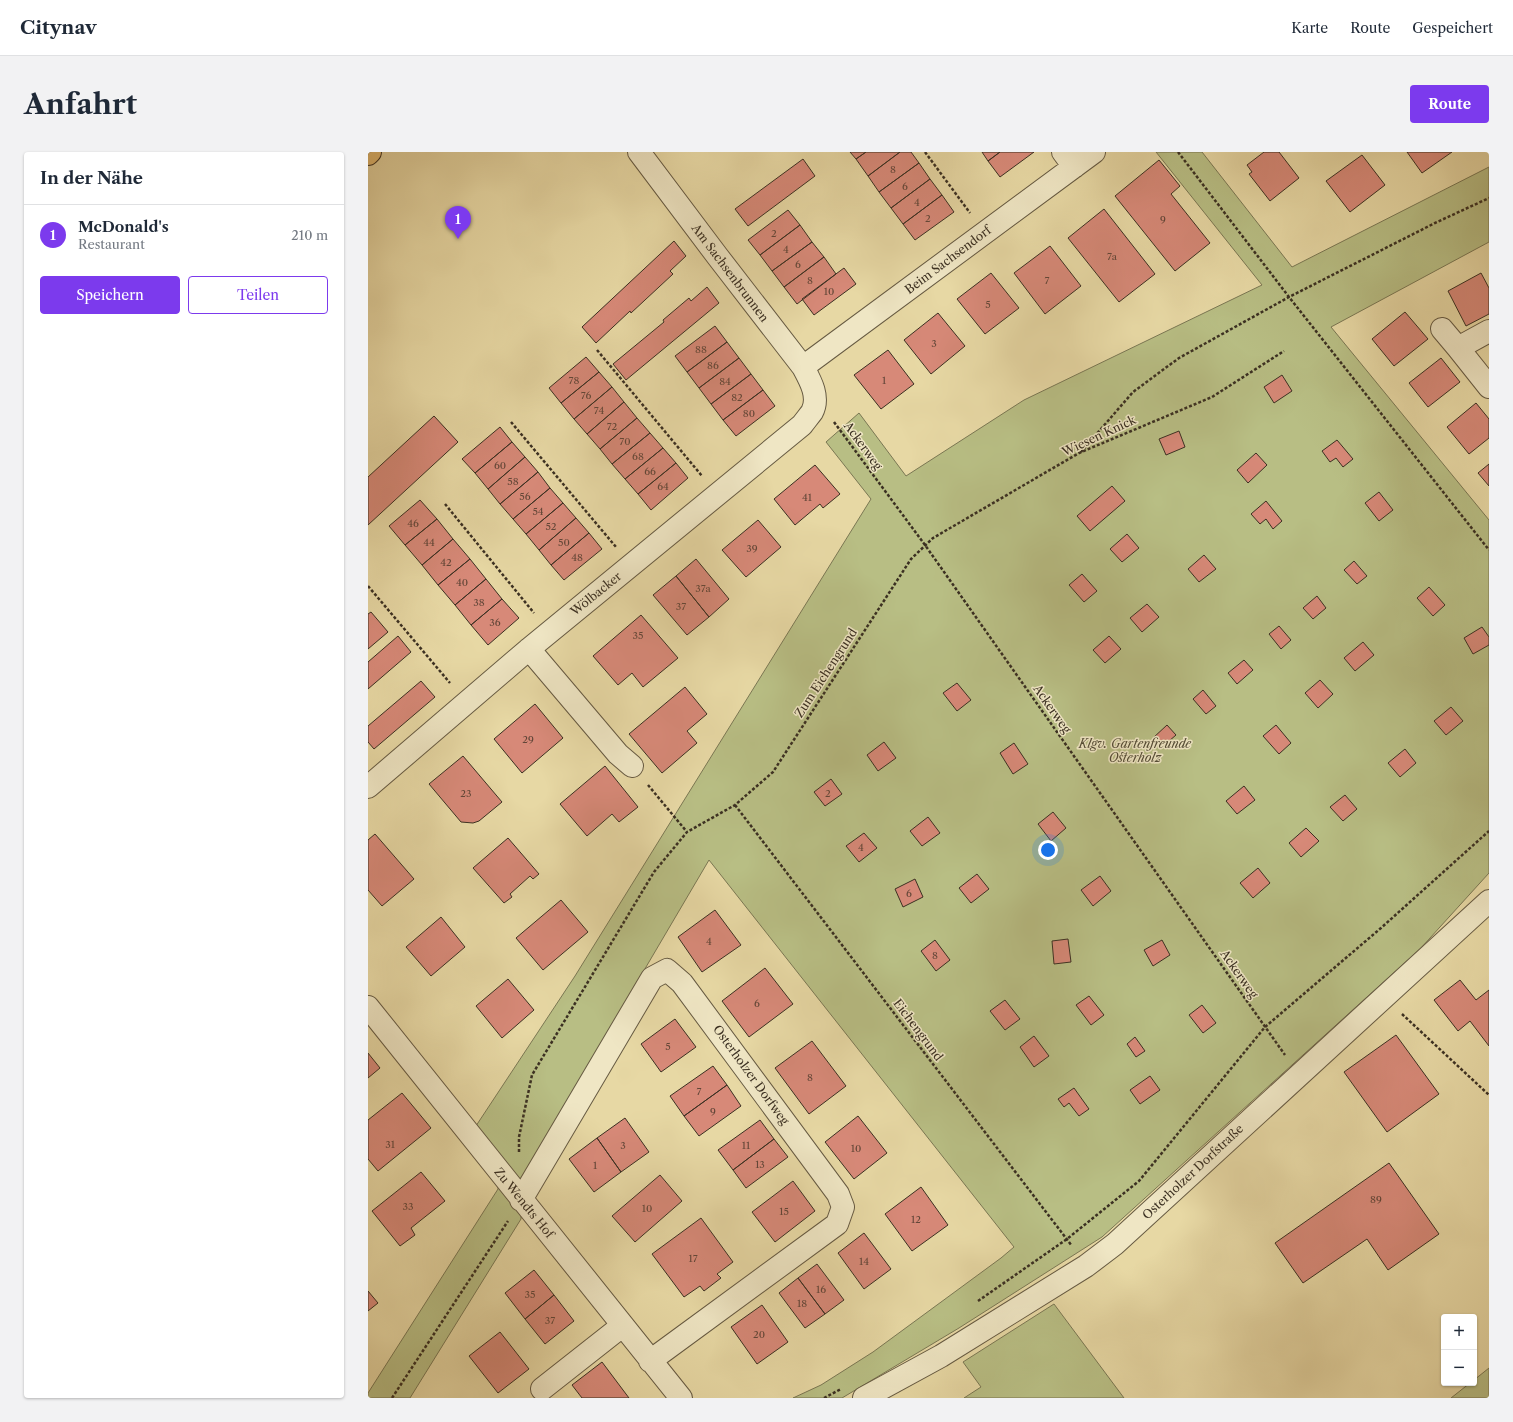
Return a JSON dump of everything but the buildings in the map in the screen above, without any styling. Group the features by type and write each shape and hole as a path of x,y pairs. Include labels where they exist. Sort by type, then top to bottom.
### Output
{"street":[{"name":"Am Sachsenbrunnen","path":"639,152 803,367 811,382 815,396"},
{"name":"Beim Sachsendorf","path":"803,367 985,233 1068,159 1094,152"},
{"path":"1442,329 1489,387"},
{"path":"1458,348 1489,331"},
{"name":"Wölbacker","path":"368,787 529,649 802,425 812,411 815,396"},
{"path":"529,649 618,754 632,766"},
{"name":"Osterholzer Dorfstraße","path":"864,1398 941,1356 1086,1266 1115,1244 1299,1074 1489,902"},
{"name":"Osterholzer Dorfweg","path":"521,1200 652,978 667,970 682,983 838,1194 843,1207 837,1224 650,1361"},
{"name":"Zu Wendts Hof","path":"368,1007 681,1398"},
{"path":"542,1389 622,1326"}],"path":[{"path":"925,152 985,233"},
{"path":"1178,152 1289,297 1489,550"},
{"path":"1079,453 1133,392 1179,358 1289,297 1435,223 1489,198"},
{"path":"596,350 717,495"},
{"name":"Wiesen Knick","path":"925,545 933,538 1079,453 1212,397 1284,350"},
{"name":"Ackerweg","path":"815,396 925,545 1299,1074"},
{"path":"511,422 632,566"},
{"path":"445,504 550,632"},
{"name":"Zum Eichengrund","path":"687,832 735,805 773,772 911,559 925,545"},
{"path":"368,586 466,702"},
{"path":"519,1153 519,1137 532,1075 654,872 687,832 632,766"},
{"name":"Eichengrund","path":"735,805 1067,1239 1086,1266"},
{"path":"978,1302 1067,1239 1139,1181 1265,1027 1381,928 1489,832"},
{"path":"1384,997 1489,1095"},
{"path":"392,1398 521,1200"},
{"path":"824,1398 843,1387"}],"green space":[{"name":"Klgv. Gartenfreunde Osterholz","path":"1156,152 1202,152 1292,267 1489,167 1489,242 1331,327 1489,520 1489,873 1420,949 1102,1237 959,1328 842,1398 793,1398 821,1385 873,1352 1014,1247 709,860 523,1176 521,1219 410,1398 368,1398 368,1393 498,1189 498,1177 468,1138 575,976 871,499 826,442 859,413 906,476 1024,400 1262,285"},
{"path":"1054,1304 1124,1398 964,1398 981,1387 963,1362"},
{"path":"1489,1368 1489,1398 1451,1398 1466,1386 1477,1386 1477,1378"}],"place":[{"name":"McDonald's","path":"458,239"}]}
